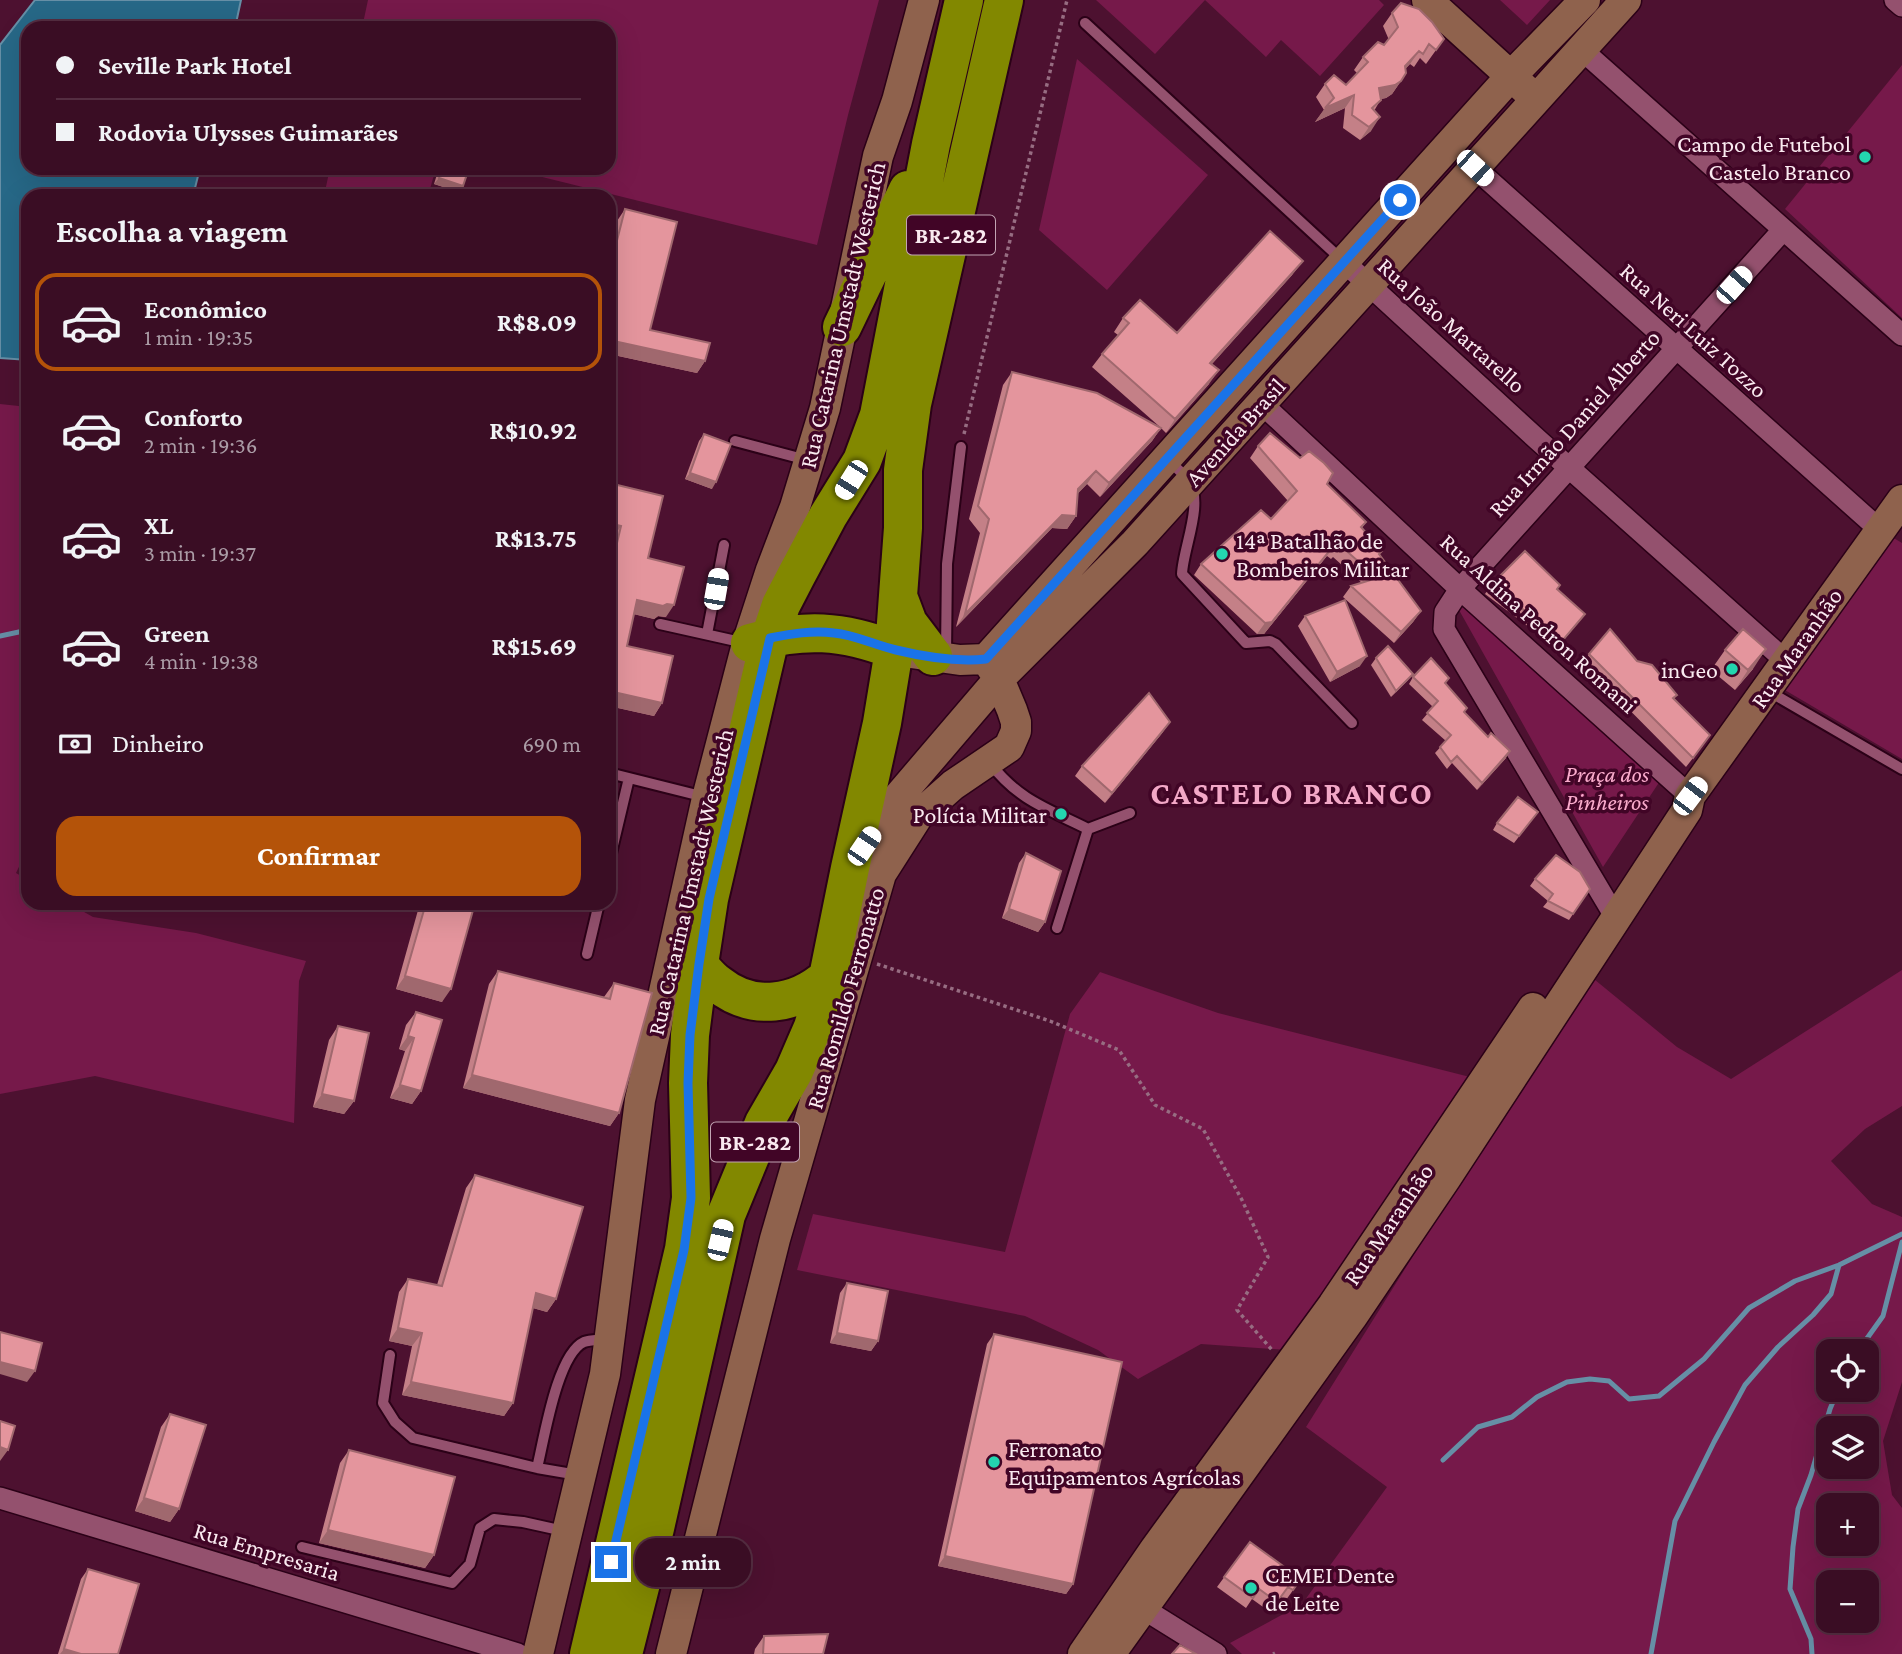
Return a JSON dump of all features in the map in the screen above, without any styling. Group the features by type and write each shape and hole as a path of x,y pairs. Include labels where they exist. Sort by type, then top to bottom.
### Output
{"highway":[{"name":"BR-282","path":"589,1654 684,1250 691,1198 688,951 709,899 758,641 862,461 879,415 930,144 964,0"},
{"name":"BR-282","path":"623,1654 655,1528 726,1214 764,1123 799,1060 813,1027 828,977 882,723 894,650 904,528 902,470 912,404 1004,0"},
{"path":"842,327 930,144"},
{"path":"899,599 908,623 940,658"},
{"path":"758,641 801,632 833,632 894,650"},
{"path":"688,951 716,983 735,996 757,1002 775,1003 794,998 815,988 828,977"}],"street":[{"name":"Rua Catarina Umstadt Westerich","path":"538,1654 605,1374 640,1100 688,951 707,798 758,641 825,408 878,156 897,101 924,0"},
{"path":"1427,0 1537,99"},
{"name":"Avenida Brasil","path":"850,868 894,803 993,669 1167,459 1511,76 1585,0"},
{"name":"Avenida Brasil","path":"993,669 1135,543 1626,0"},
{"path":"1895,0 1902,6"},
{"path":"1582,50 1902,335"},
{"name":"Rua Neri Luiz Tozzo","path":"1475,168 1880,530"},
{"name":"Rua Irmão Daniel Alberto","path":"1611,909 1444,629 1445,612 1460,589 1783,230"},
{"name":"Rua João Martarello","path":"1344,262 1569,468 1787,662"},
{"name":"Rua Aldina Pedron Romani","path":"1261,402 1460,589 1690,796"},
{"name":"Rua Maranhão","path":"1083,1654 1133,1602 1343,1311 1611,909 1687,810 1690,796 1902,500"},
{"path":"894,650 993,669"},
{"name":"Rua Romildo Ferronatto","path":"671,1654 775,1239 881,874 918,816 953,785 1009,747 1016,732 1016,722 993,669"},
{"name":"Rua Maranhão","path":"1248,1441 1287,1367 1343,1311"},
{"name":"Rua Empresaria","path":"0,1498 518,1654"},
{"path":"1133,1602 1216,1654"},
{"name":"Rua Maranhão","path":"1110,1654 1133,1602"}],"lane":[{"name":"Rua João Martarello","path":"1085,23 1344,262"},
{"path":"734,441 809,461"},
{"path":"940,658 947,564 961,447"},
{"path":"1167,459 1190,482 1194,504 1182,574 1246,643 1276,643 1352,723"},
{"path":"708,634 724,545"},
{"path":"660,624 758,641"},
{"path":"1767,690 1902,769"},
{"path":"988,759 1012,789 1088,829 1130,813"},
{"path":"616,775 707,798"},
{"path":"616,833 629,778"},
{"path":"1057,928 1088,829"},
{"path":"587,954 597,910"},
{"path":"537,1468 561,1370 584,1342 609,1339"},
{"path":"390,1355 383,1403 395,1422 413,1438 580,1476"},
{"path":"302,1547 452,1583 470,1564 480,1528 494,1519 523,1522 567,1532"}],"path":[{"path":"961,447 1067,0"},
{"path":"860,944 879,967 1050,1021 1119,1050 1155,1105 1203,1129 1268,1257 1237,1310 1287,1367"}],"green space":[{"path":"368,0 879,0 817,245 616,195 616,189 591,189 534,175 616,175 616,21 364,21"},
{"path":"1096,0 1205,0 1155,54"},
{"path":"1205,0 1379,0 1384,5 1320,76 1281,40 1266,57"},
{"path":"1500,0 1550,0 1527,25"},
{"path":"1077,59 1208,175 1107,290 1039,230"},
{"name":"Campo de Futebol Castelo Branco","path":"1902,65 1902,318 1785,209"},
{"path":"328,175 434,175 430,189 326,189"},
{"path":"0,404 21,406 21,863 16,873 21,876 21,910 80,910 93,917 196,933 306,961 299,981 294,1123 95,1076 0,1094"},
{"path":"1887,534 1902,543 1902,759 1778,686"},
{"name":"Praça dos Pinheiros","path":"1468,600 1660,781 1603,867 1459,610"},
{"path":"1902,970 1902,1106 1865,1129 1831,1161 1872,1204 1902,1217 1902,1382 1883,1441 1892,1495 1902,1508 1902,1654 1242,1654 1230,1643 1302,1604 1387,1487 1306,1427 1589,975 1677,1047 1731,1079"},
{"path":"1100,972 1218,1013 1470,1077 1288,1350 1201,1344 1138,1379 1098,1350 1025,1316 797,1270 813,1214 1005,1252 1070,1014"}],"water":[{"path":"35,0 241,0 236,21 21,21 21,175 198,175 195,189 21,189 21,360 0,358 0,45"}],"building":[{"path":"1401,3 1419,9 1444,39 1436,50 1429,44 1423,54 1419,51 1405,66 1406,73 1401,81 1379,88 1381,100 1372,108 1380,117 1369,127 1352,115 1354,95 1325,108 1334,98 1325,84 1334,75 1346,85 1368,62 1363,57 1378,42 1384,45 1398,27 1392,13"},
{"path":"440,175 467,175 463,186 439,178"},
{"path":"625,209 677,222 650,330 710,343 705,361 616,342 616,244"},
{"path":"1270,231 1303,261 1210,363 1219,370 1175,419 1102,354 1129,323 1123,318 1140,300 1177,333"},
{"path":"1012,372 1097,393 1161,428 1109,483 1096,471 1078,489 1076,516 1062,515 965,614 989,519 978,506"},
{"path":"1270,433 1300,458 1309,451 1324,463 1333,473 1327,484 1366,522 1361,527 1382,551 1379,554 1421,611 1401,632 1351,586 1377,578 1341,546 1339,548 1335,544 1272,622 1265,623 1201,564 1261,510 1271,519 1297,491 1258,446"},
{"path":"704,434 731,444 716,482 690,473"},
{"path":"616,485 663,496 648,558 684,567 674,605 663,606 637,600 627,646 673,656 662,703 616,693 616,547 621,526 616,525"},
{"path":"1525,551 1560,585 1557,589 1585,614 1563,640 1491,585"},
{"path":"1345,600 1367,656 1337,672 1305,616"},
{"path":"1610,629 1637,661 1652,665 1677,695 1673,698 1710,735 1693,758 1589,654"},
{"path":"1743,629 1766,649 1748,670 1725,650"},
{"path":"1388,646 1413,674 1396,691 1376,658"},
{"path":"1431,658 1449,678 1445,683 1467,708 1464,712 1488,737 1491,733 1510,751 1482,783 1457,756 1451,762 1440,747 1451,735 1427,713 1438,701 1413,677"},
{"path":"1149,693 1170,722 1112,793 1082,766"},
{"path":"1518,797 1538,812 1519,836 1497,823"},
{"path":"1026,853 1061,871 1045,922 1009,909"},
{"path":"1556,855 1580,872 1590,889 1573,914 1548,901 1553,894 1535,879"},
{"path":"424,910 473,910 451,989 405,976"},
{"path":"498,971 610,999 614,983 652,993 619,1113 472,1075"},
{"path":"416,1012 442,1020 421,1091 400,1085 414,1038 408,1036"},
{"path":"338,1026 369,1033 354,1101 322,1094"},
{"path":"475,1175 583,1207 556,1299 536,1293 513,1403 411,1382 422,1333 398,1328 408,1279 442,1286"},
{"path":"847,1283 888,1291 878,1341 837,1333"},
{"path":"0,1332 42,1343 35,1371 0,1362"},
{"path":"994,1334 1122,1362 1073,1584 945,1556"},
{"path":"170,1414 206,1425 179,1509 144,1498"},
{"path":"0,1421 15,1426 8,1450 0,1447"},
{"path":"349,1450 455,1477 434,1555 328,1530"},
{"path":"1250,1542 1301,1579 1293,1590 1288,1587 1277,1602 1259,1589 1253,1598 1224,1577"},
{"path":"88,1569 139,1584 118,1654 81,1654 64,1649"},
{"path":"828,1634 823,1654 763,1654 764,1636"},
{"path":"1180,1645 1196,1654 1172,1654"}],"waterway":[{"path":"0,636 21,632"},
{"path":"1443,1460 1478,1427 1512,1417 1537,1397 1567,1382 1590,1379 1609,1381 1629,1399 1659,1396 1704,1359 1749,1308 1795,1281 1839,1265 1902,1234"},
{"path":"1867,1339 1883,1316 1902,1242"},
{"path":"1651,1654 1675,1521 1745,1385 1778,1347 1813,1315 1831,1294 1839,1265"},
{"path":"1812,1654 1811,1639 1790,1589 1793,1547 1798,1509 1833,1402"}],"place":[{"name":"Campo de Futebol Castelo Branco","path":"1865,157"},
{"name":"14ª Batalhão de Bombeiros Militar","path":"1222,554"},
{"name":"inGeo","path":"1732,669"},
{"name":"Polícia Militar","path":"1061,814"},
{"name":"Ferronato Equipamentos Agrícolas","path":"994,1462"},
{"name":"CEMEI Dente de Leite","path":"1251,1588"}],"district":[{"name":"CASTELO BRANCO","path":"1292,793"}],"route":[{"path":"611,1562 684,1250 691,1198 688,1083 690,1035 699,964 709,899 770,638 801,632 833,632 894,650 946,659 986,659 1400,200"}]}
